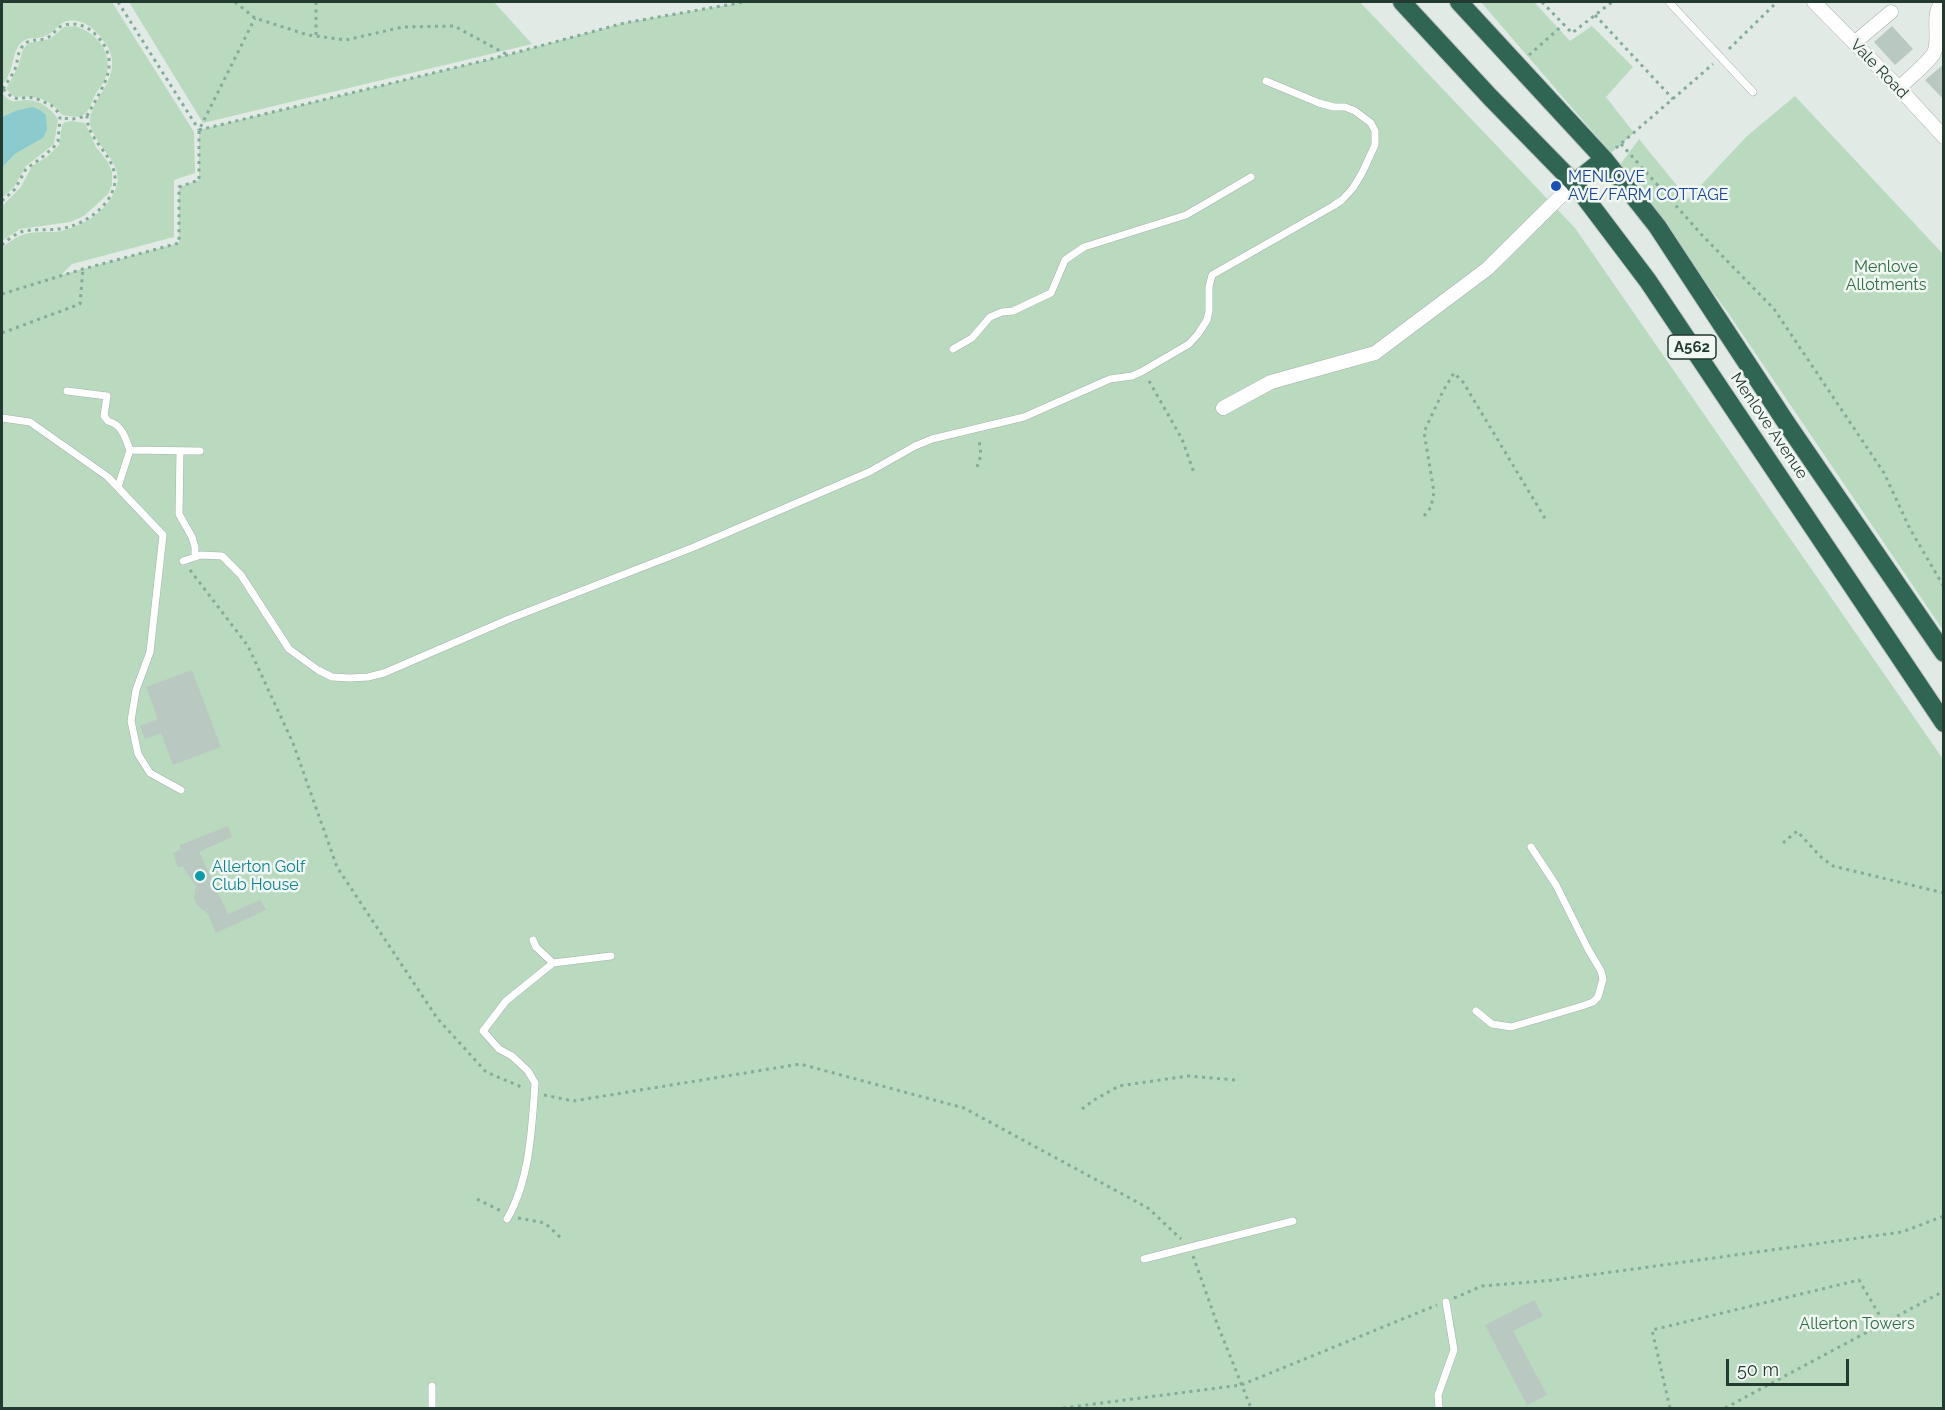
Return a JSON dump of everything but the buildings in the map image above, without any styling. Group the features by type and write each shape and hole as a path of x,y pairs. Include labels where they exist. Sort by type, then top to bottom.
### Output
{"highway":[{"name":"Menlove Avenue","path":"1402,2 1574,183 1648,281 1944,723"},
{"name":"Menlove Avenue","path":"1459,2 1604,159 1657,226 1787,424 1944,653"},
{"path":"1574,183 1604,159"}],"street":[{"name":"Vale Road","path":"1814,2 1944,137"},
{"path":"1899,88 1933,54 1938,38 1939,5 1943,2"},
{"path":"1854,43 1890,7"},
{"path":"1223,408 1271,382 1375,353 1487,269 1574,183"}],"lane":[{"path":"1670,2 1753,92"},
{"path":"183,561 201,555 222,556 241,575 289,649 302,660 332,677 368,677 384,673 509,619 694,547 869,472 932,439 1024,417 1110,379 1132,376 1189,344 1198,334 1207,320 1212,275 1342,200 1362,173 1375,145 1375,131 1371,123 1355,111 1319,103 1266,81"},
{"path":"953,349 972,338 990,317 1002,312 1013,311 1051,293 1065,260 1084,247 1186,215 1251,177"},
{"path":"67,391 106,396 104,416 108,421 116,423 130,450 118,487"},
{"path":"2,418 30,422 108,477 164,535 150,652 136,690 131,722 138,754 150,773 181,790"},
{"path":"130,450 200,451"},
{"path":"180,451 179,514 192,537 195,557"},
{"path":"1476,1011 1492,1024 1511,1026 1593,1002 1601,990 1604,979 1601,971 1556,885 1531,847"},
{"path":"534,940 536,947 553,963"},
{"path":"507,1219 526,1172 535,1083 528,1071 512,1056 499,1049 483,1031 506,1001 553,963 611,956"},
{"path":"1144,1259 1293,1221"},
{"path":"1439,1408 1438,1395 1454,1350 1446,1302"},
{"path":"432,1386 430,1396 432,1408"}],"path":[{"path":"118,2 199,130"},
{"path":"235,2 255,18 316,36 346,40 403,27 454,26 507,55"},
{"path":"316,2 316,36"},
{"path":"199,130 507,55 624,23 744,2"},
{"path":"1542,2 1572,33 1612,2"},
{"path":"1604,159 1721,57 1778,2"},
{"path":"1595,15 1673,99"},
{"path":"2,294 82,269 179,243 179,187 199,180 199,130 255,18"},
{"path":"2,201 15,189 26,169 58,141 60,118 51,105 35,98 18,99 2,89 16,68 21,48 29,40 48,38 59,27 67,24 90,29 109,53 109,74 87,116 87,123 95,141 112,164 115,181 112,194 102,207 77,224 60,229 21,232 2,244"},
{"path":"1517,65 1564,24"},
{"path":"60,118 73,119 87,116"},
{"path":"1621,144 1702,235 1774,309 1884,473 1910,529 1944,587"},
{"path":"2,333 80,304 82,269"},
{"path":"1145,370 1145,374 1182,439 1194,473"},
{"path":"1424,516 1431,507 1434,492 1424,432 1454,373 1463,382 1546,520"},
{"path":"977,467 981,456 978,429"},
{"path":"183,561 248,646 293,743 337,867 437,1017 486,1072 534,1092 573,1101 800,1064 964,1108 1148,1208 1189,1248 1251,1408"},
{"path":"1783,843 1797,831 1821,857 1833,866 1944,893"},
{"path":"1082,1109 1109,1091 1132,1083 1188,1076 1235,1080"},
{"path":"1063,1408 1241,1385 1482,1286 1554,1280 1902,1232 1944,1216"},
{"path":"1670,1408 1652,1330 1859,1280 1884,1323"},
{"path":"1725,1408 1944,1291"}],"green space":[{"name":"Allerton Towers","path":"2,2 112,2 194,132 195,173 174,180 174,237 72,264 61,275 179,243 179,187 199,180 199,130 507,55 624,23 744,2 1360,2 1575,228 1943,759 1943,1408 2,1408 2,248 26,234 61,231 88,220 110,200 118,178 112,161 91,127 90,117 110,76 112,64 110,52 102,39 96,31 81,22 64,22 50,34 26,40 20,44 9,75 2,85"},
{"path":"129,2 494,2 532,44 203,123"},
{"path":"1481,2 1534,2 1570,41 1592,26 1633,67 1606,97 1634,133 1611,153"},
{"path":"74,26 83,29 97,39 103,46 108,63 104,81 83,116 62,115 47,101 35,97 15,97 6,89 18,67 23,49 29,43 50,39 64,27"},
{"path":"2,93 11,101 39,102 58,119 54,144 26,166 14,187 2,198 2,166 15,154 43,138 15,111 2,117"},
{"name":"Menlove Allotments","path":"1795,96 1943,254 1943,630 1726,310 1619,166 1639,139 1688,199 1747,136"},
{"path":"72,121 85,123 96,147 108,162 112,172 112,185 108,194 84,216 70,222 20,229 2,241 2,206 21,187 32,166 47,157 59,145 62,125"}],"water":[{"path":"32,107 46,115 47,130 43,138 15,154 2,167 2,117"}],"place":[{"name":"MENLOVE AVE/FARM COTTAGE","path":"1556,186"},
{"name":"Allerton Golf Club House","path":"200,876"}]}
